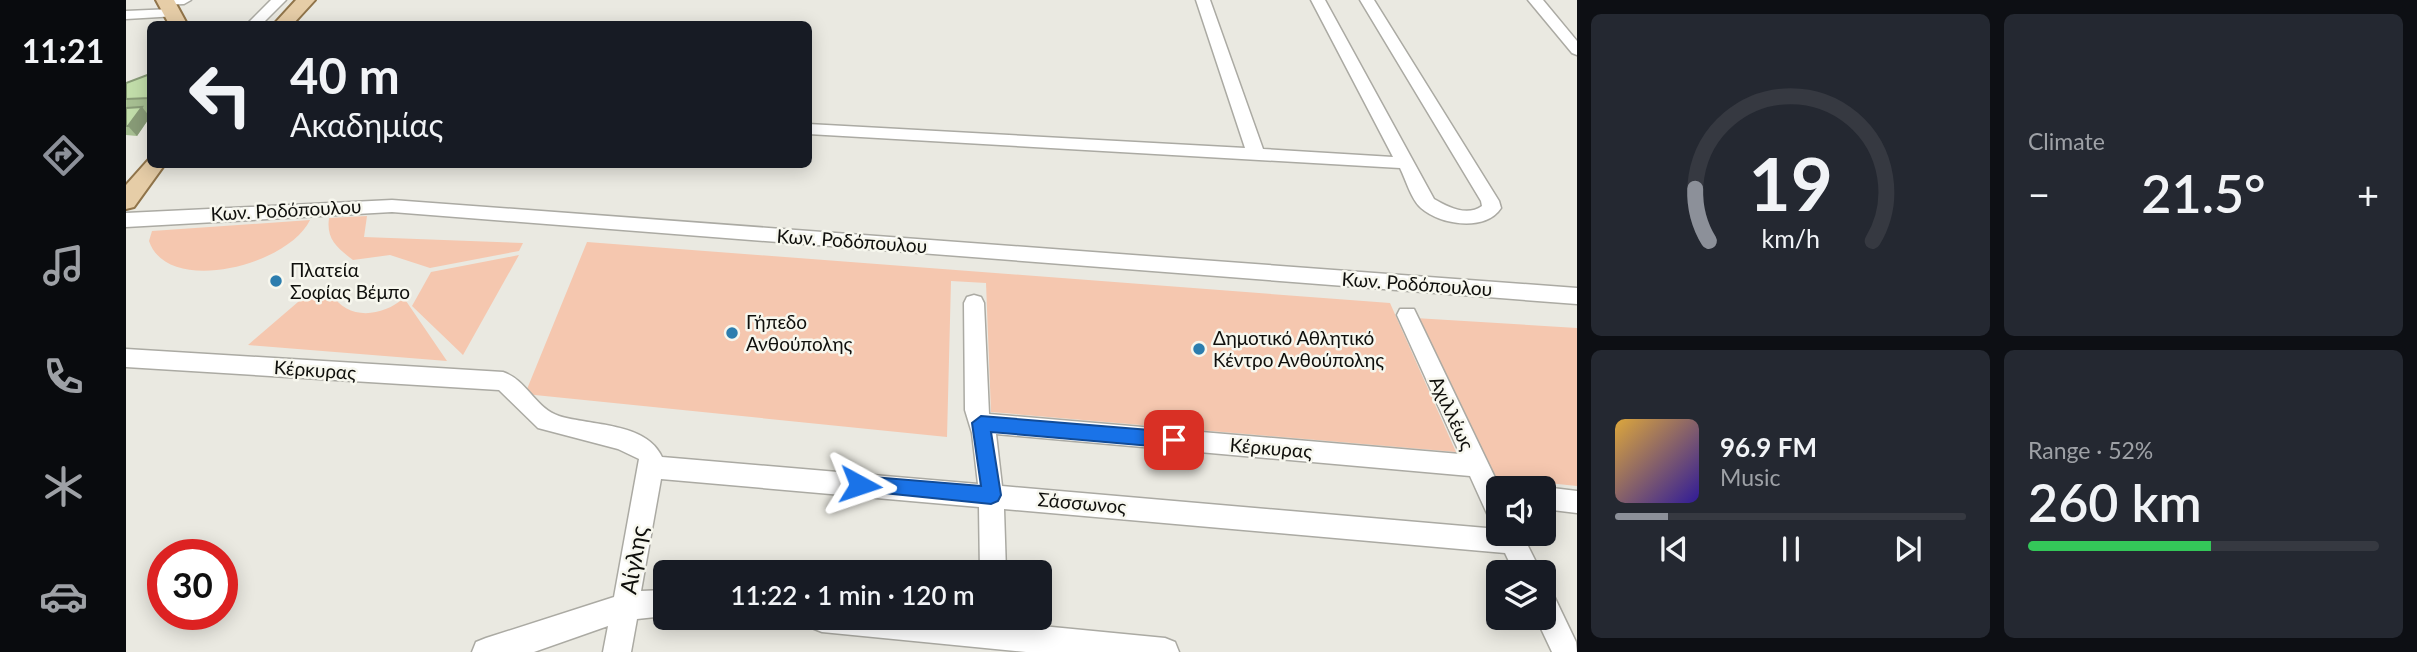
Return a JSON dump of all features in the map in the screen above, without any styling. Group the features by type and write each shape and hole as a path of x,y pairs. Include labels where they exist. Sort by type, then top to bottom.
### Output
{"main road":[{"path":"286,21 306,0"},
{"path":"126,201 151,168"}],"street":[{"path":"257,21 279,0"},
{"path":"1203,0 1256,155"},
{"path":"1318,0 1422,196 1439,210 1465,217 1488,213 1492,208 1367,0"},
{"path":"1535,0 1577,50"},
{"path":"126,15 173,8"},
{"path":"812,129 1405,163"},
{"name":"Κων. Ροδόπουλου","path":"126,220 392,205 1577,296"},
{"path":"974,303 976,410 981,423 991,495 993,560"},
{"name":"Αχιλλέως","path":"1407,315 1486,482"},
{"name":"Κέρκυρας","path":"126,358 503,382 509,384 528,409 542,419 639,446 648,453 651,467"},
{"name":"Κέρκυρας","path":"981,423 1477,466"},
{"name":"Σάσσωνος","path":"651,467 1486,536"},
{"name":"Αίγλης","path":"617,652 651,467"},
{"path":"1556,499 1577,502"},
{"path":"486,652 517,647 625,609 653,603"},
{"path":"944,630 1165,652"},
{"path":"1556,630 1566,652"}],"shaded area":[{"path":"367,216 364,237 523,243 519,251 430,268 390,255 353,260 331,237 329,218"},
{"path":"310,220 298,236 278,250 254,261 228,268 202,271 179,267 160,258 149,241 152,231"},
{"name":"Δημοτικό Αθλητικό Κέντρο Ανθούπολης","path":"587,242 1390,303 1456,452 991,412 986,283 951,281 947,437 525,394"},
{"path":"519,255 463,355 412,306 431,272"},
{"path":"316,291 331,293 346,308 365,313 386,309 404,298 447,361 248,345 305,296"},
{"path":"1415,318 1577,328 1577,486 1556,484 1556,476 1489,476"}],"building":[{"path":"147,75 147,98 126,99 126,83"},
{"path":"142,107 128,126 126,126 126,108"}],"place":[{"name":"Πλατεία Σοφίας Βέμπο","path":"276,281"},
{"name":"Γήπεδο Ανθούπολης","path":"732,333"},
{"name":"Δημοτικό Αθλητικό Κέντρο Ανθούπολης","path":"1199,349"}],"route":[{"path":"860,485 991,495 981,423 1174,440"}]}
